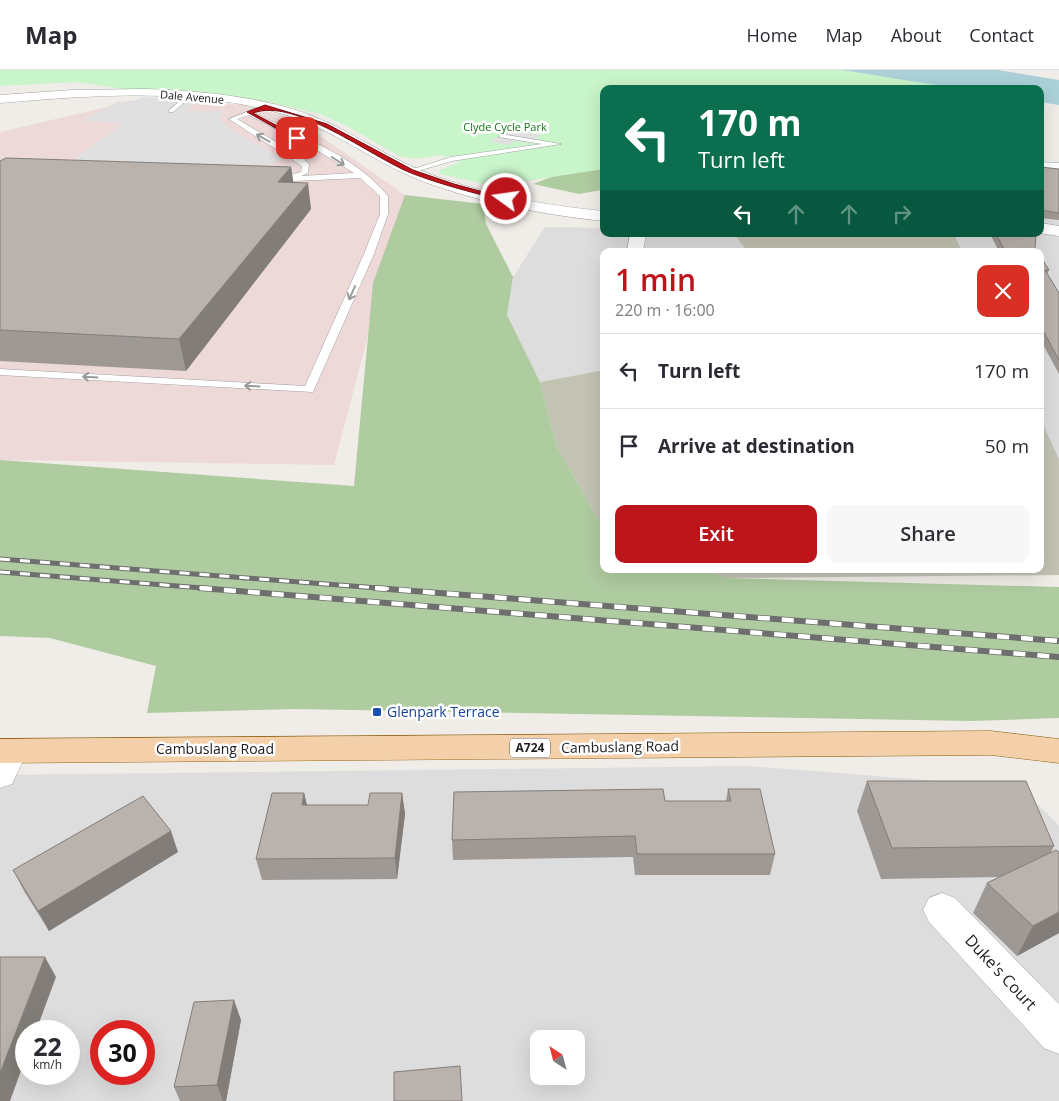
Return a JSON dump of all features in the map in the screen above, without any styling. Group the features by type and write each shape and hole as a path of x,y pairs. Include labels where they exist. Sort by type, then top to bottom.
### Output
{"main road":[{"name":"Cambuslang Road","path":"4,759 991,744 1059,751"}],"street":[{"name":"Dale Avenue","path":"0,99 91,93 189,96 265,106 326,125 411,171 452,186 524,203 600,215"},
{"path":"1044,166 1059,167"},
{"path":"1044,229 1059,231"},
{"name":"Duke's Court","path":"942,910 1059,1034"}],"lane":[{"path":"171,111 189,96"},
{"path":"265,106 232,119 297,158 306,166 304,173 278,180"},
{"path":"0,372 309,390 369,254 384,214 384,196 376,186 362,176 249,112"},
{"path":"411,171 451,158 557,144 501,136"},
{"path":"269,181 330,175 362,176"}],"shaded area":[{"path":"142,97 196,101 186,111 225,111 218,118 234,132 282,158 265,168 70,162 124,123 82,121 117,102 134,101"},
{"path":"137,100 243,105 296,119 405,195 334,465 0,460 0,132"},
{"path":"507,130 541,135 528,143 516,141 509,145 490,142"},
{"path":"1044,163 1059,165 1059,459 1044,427 1044,248 961,248 955,237 1044,237"},
{"path":"545,227 600,228 600,237 736,237 745,248 600,248 600,371 540,382 507,315 513,277"},
{"path":"736,237 955,237 961,248 745,248"},
{"path":"600,371 600,523 557,447 540,382"},
{"path":"1044,427 1059,459 1059,575 727,578 714,573 1044,573"},
{"path":"748,766 977,784 1033,800 1059,827 1059,1101 0,1101 0,775"}],"green space":[{"name":"Clyde Cycle Park","path":"0,70 842,70 941,85 600,85 600,170 493,186 440,174 440,170 460,162 441,155 415,159 399,156 347,126 320,114 269,102 214,94 129,90 78,82 0,86"},
{"path":"600,159 600,190 579,194 533,184"},
{"path":"405,195 483,204 486,224 513,277 507,315 540,382 557,447 600,523 600,573 714,573 727,578 1059,587 1059,718 971,721 295,709 147,713 156,666 50,638 0,636 0,460 354,486 373,283"}],"water":[{"path":"842,70 998,70 1059,80 1059,105 1044,103 1044,85 936,85"}],"building":[{"path":"6,158 291,167 278,182 308,183 179,339 0,330 0,161"},
{"path":"1044,167 1059,169 1059,213 1044,211"},
{"path":"998,237 1036,237 1036,248 1003,248"},
{"path":"1044,262 1049,270 1045,270 1059,293 1059,360 1044,332"},
{"path":"867,781 1026,781 1054,846 892,848"},
{"path":"663,789 665,801 731,801 728,789 760,789 775,854 637,854 635,836 452,840 454,792"},
{"path":"272,793 304,793 302,805 368,805 370,793 402,793 395,858 256,859"},
{"path":"143,796 171,831 38,911 13,870"},
{"path":"1056,850 1059,852 1059,912 1033,926 987,883"},
{"path":"0,957 45,957 21,1020 15,1020 15,1034 0,1073"},
{"path":"234,1000 217,1085 174,1087 194,1002"},
{"path":"460,1066 462,1101 394,1101 394,1072"}],"railway":[{"path":"0,559 391,589"},
{"path":"0,572 215,589"},
{"path":"200,588 1059,657"},
{"path":"375,588 1059,641"}],"place":[{"name":"Glenpark Terrace","path":"377,712"}],"route":[{"path":"297,138 249,112 265,106 290,112 326,125 382,158 411,171 452,186 506,199"}]}
